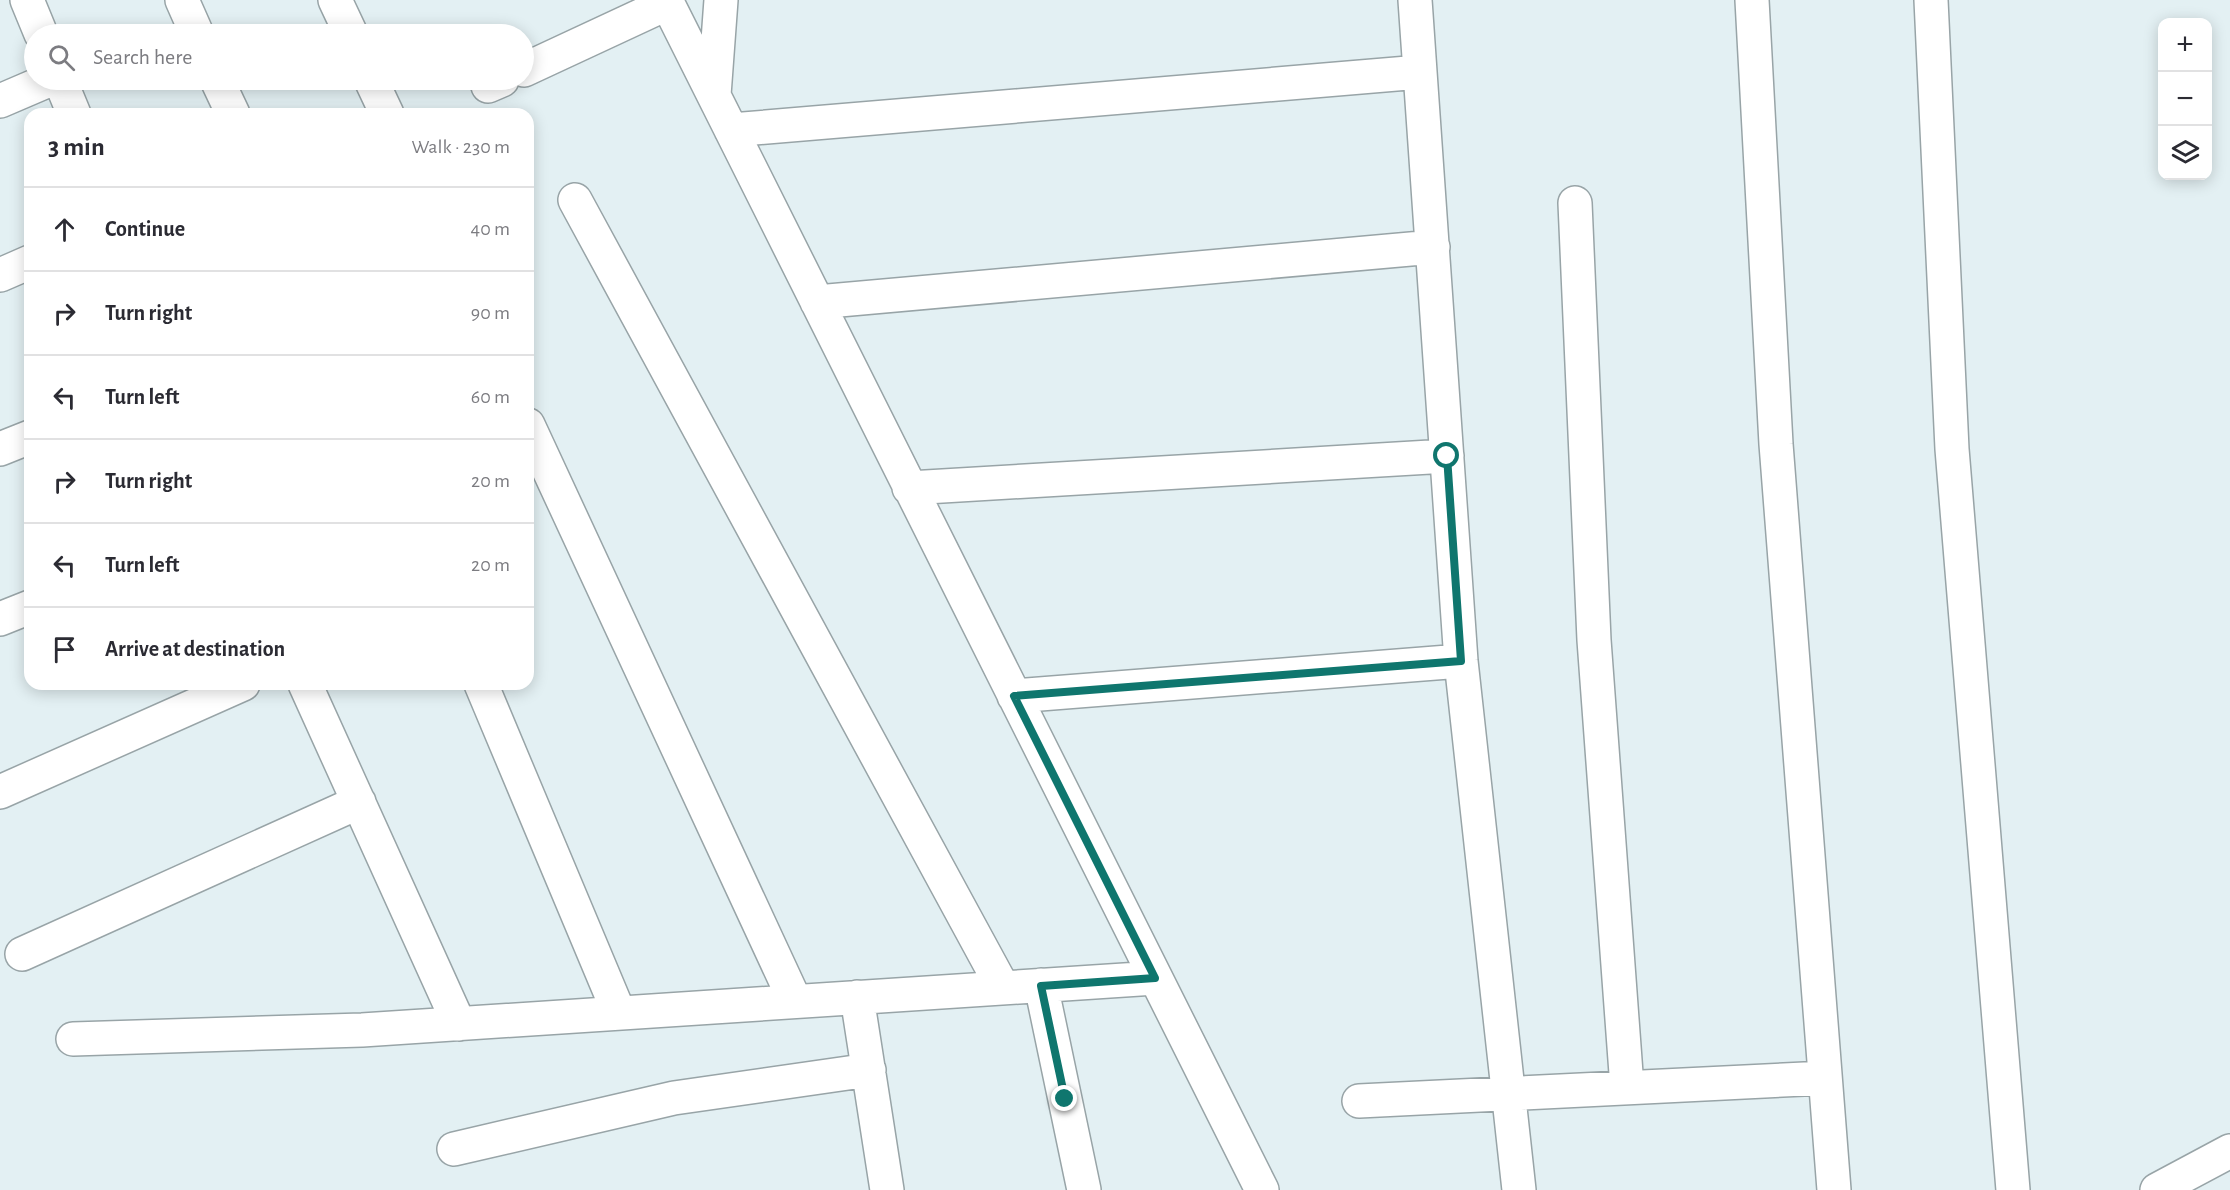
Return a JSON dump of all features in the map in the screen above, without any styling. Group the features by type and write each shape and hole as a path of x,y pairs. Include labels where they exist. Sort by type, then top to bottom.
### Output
{"street":[{"path":"27,0 37,24"},
{"path":"182,0 193,24"},
{"path":"335,0 346,24"},
{"path":"714,95 721,0"},
{"path":"1415,0 1461,661 1519,1190"},
{"path":"1752,0 1776,444 1834,1190"},
{"path":"1931,0 1952,449 2013,1190"},
{"path":"534,65 667,2 1262,1190"},
{"path":"731,130 1420,72"},
{"path":"0,102 27,90"},
{"path":"64,90 72,108"},
{"path":"222,90 230,108"},
{"path":"376,90 384,108"},
{"path":"575,200 1004,988"},
{"path":"1575,203 1594,640 1627,1087"},
{"path":"817,302 1433,247"},
{"path":"0,274 24,264"},
{"path":"534,438 795,1001"},
{"path":"0,449 24,439"},
{"path":"909,488 1447,456"},
{"path":"0,619 24,609"},
{"path":"1014,696 1461,661"},
{"path":"0,792 230,690"},
{"path":"308,690 459,1024"},
{"path":"484,690 620,1013"},
{"path":"22,954 359,802"},
{"path":"73,1039 362,1030 1155,978"},
{"path":"1041,986 1084,1190"},
{"path":"857,997 887,1190"},
{"path":"454,1149 674,1098 869,1070"},
{"path":"1359,1101 1825,1078"},
{"path":"2167,1188 2230,1151"}],"route":[{"path":"1065,1099 1041,986 1155,978 1014,696 1461,661 1447,456"}]}
